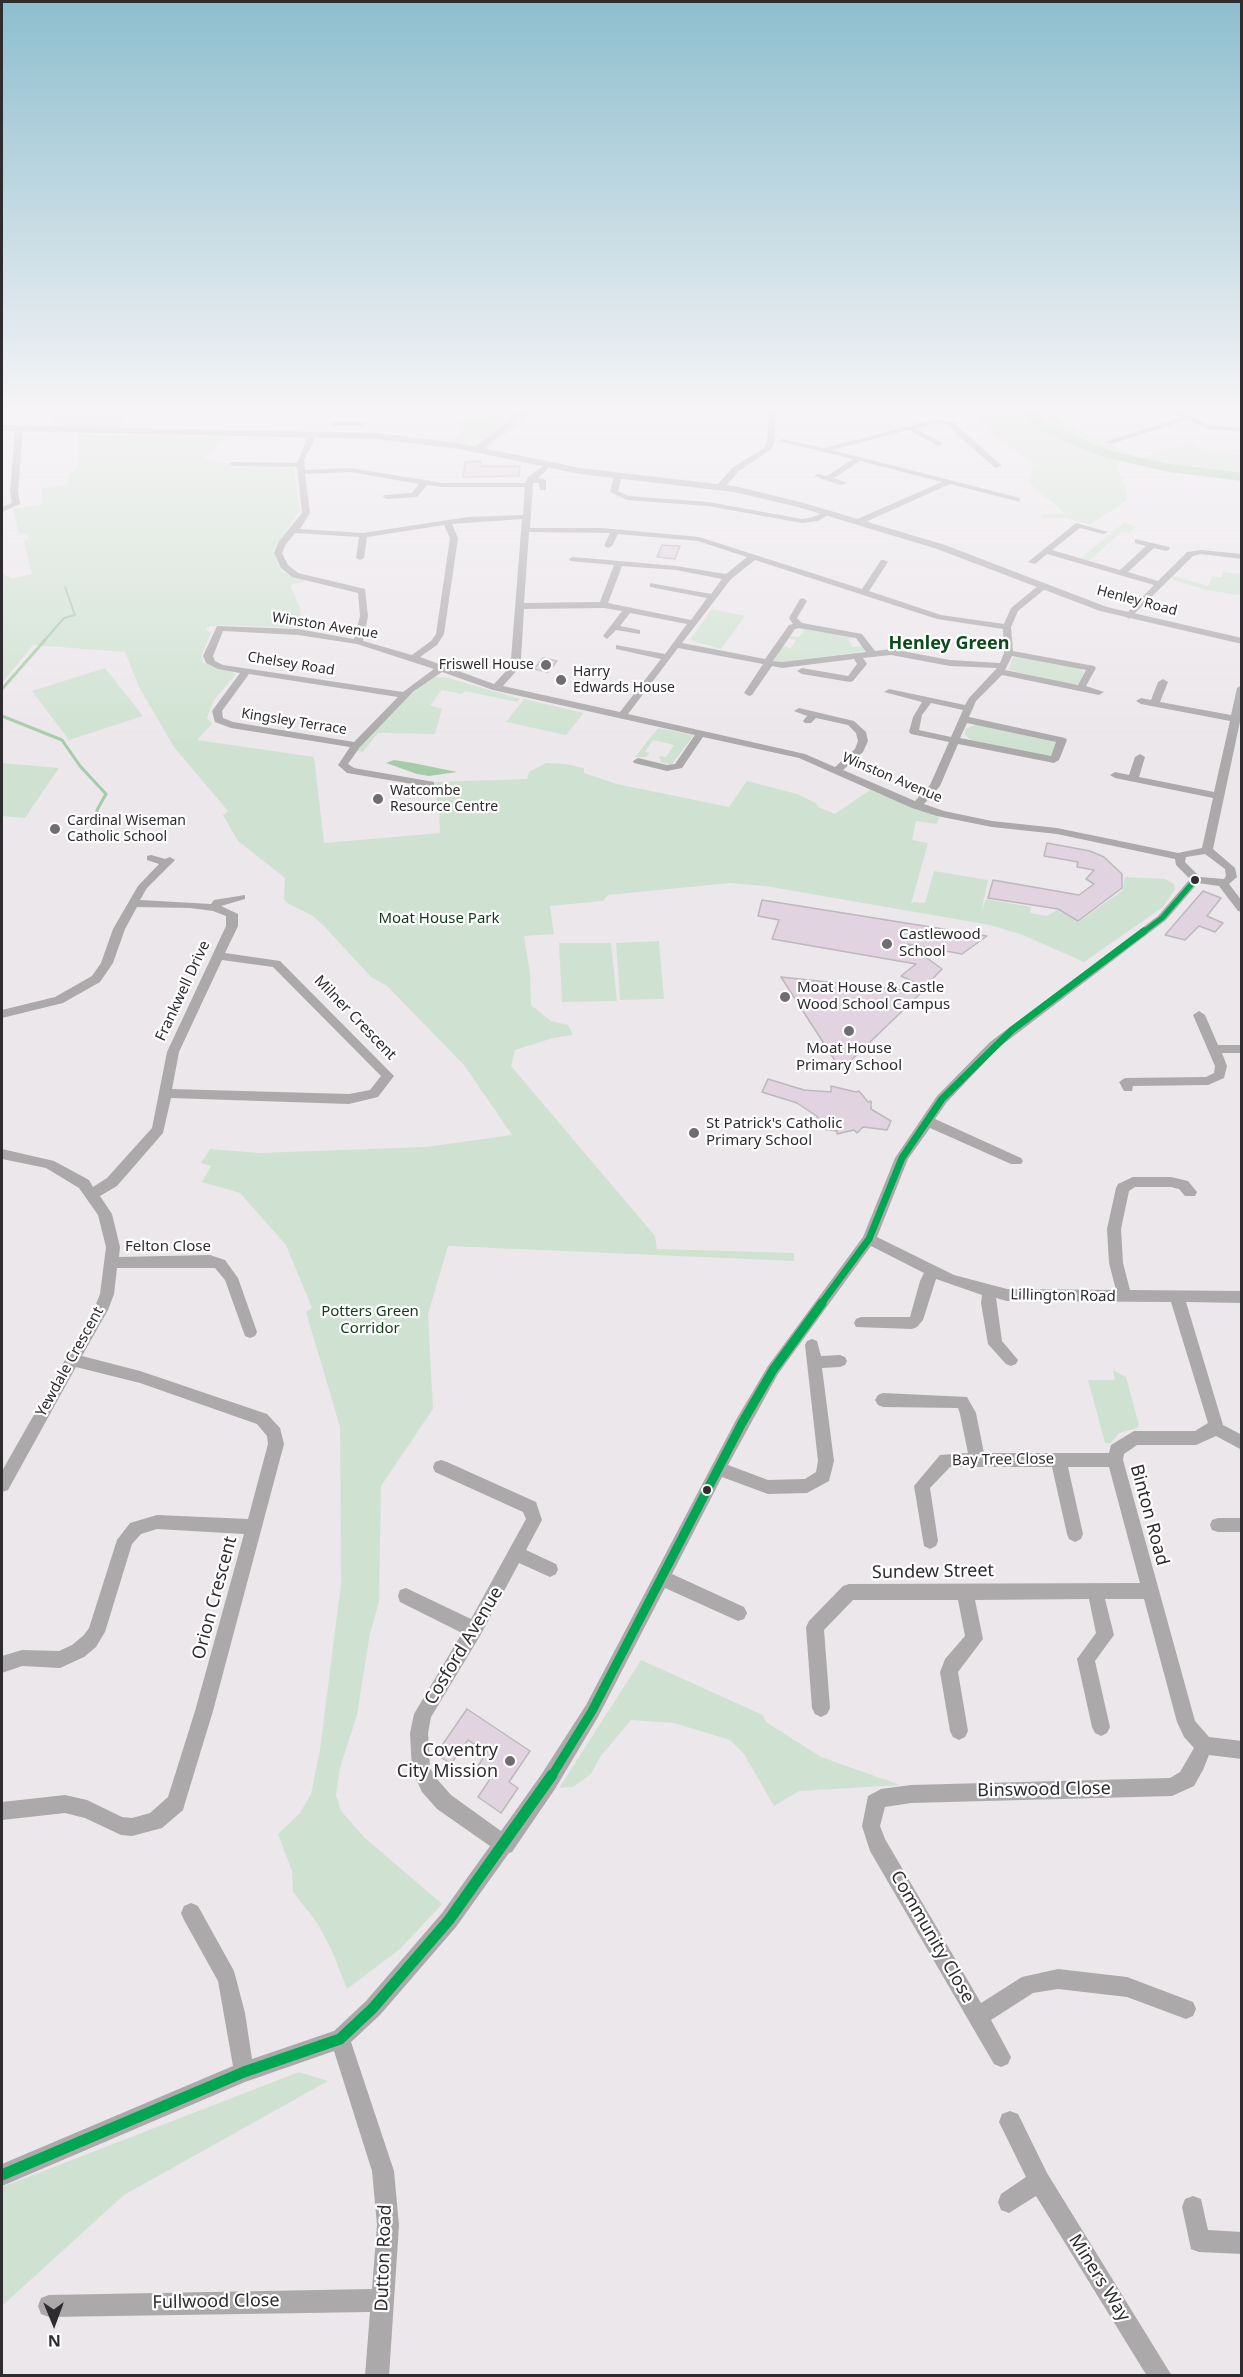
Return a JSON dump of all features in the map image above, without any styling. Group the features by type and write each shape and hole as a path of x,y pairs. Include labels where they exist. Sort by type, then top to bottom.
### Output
{"main road":[{"name":"Henley Road","path":"858,522 941,547 1042,586 1130,616 1242,641"}],"street":[{"path":"300,522 278,550 287,570 300,577 351,586 364,594 363,628 358,642"},
{"path":"294,531 363,535 447,522 454,538 440,634 434,643 413,658"},
{"path":"496,688 515,664 526,522"},
{"path":"1032,562 1079,525 1104,532"},
{"path":"525,530 615,531 699,539 950,620 1007,627"},
{"path":"602,561 615,531"},
{"path":"349,551 361,555 363,535"},
{"path":"1138,541 1166,549"},
{"path":"1121,574 1152,545"},
{"path":"1046,551 1159,584"},
{"path":"1130,616 1190,554 1201,552 1242,557"},
{"path":"622,716 728,577 753,556"},
{"path":"573,559 686,569 728,577"},
{"path":"864,593 884,562"},
{"path":"603,605 619,563"},
{"path":"653,585 665,592 713,597"},
{"path":"916,806 935,786 957,740 968,708 976,696 1002,669 1009,653 1007,627 1019,604 1042,586"},
{"path":"799,625 794,618 803,601"},
{"path":"520,606 603,605 693,623"},
{"path":"607,636 628,610"},
{"path":"749,693 792,627 799,625 859,636 872,654"},
{"path":"614,627 637,632"},
{"name":"Winston Avenue","path":"220,628 298,632 358,642 413,658 496,688 802,756 916,806 971,821 1057,831 1180,857"},
{"name":"Chelsey Road","path":"220,628 209,660 221,667 405,695"},
{"path":"677,645 789,665 891,652 950,663 1002,669 1099,692"},
{"path":"619,647 667,657"},
{"path":"1009,653 1094,669 1081,688"},
{"path":"802,671 828,673 843,680 853,678 862,664 857,656"},
{"path":"430,784 346,768 344,761 356,745 405,695 440,669"},
{"name":"Kingsley Terrace","path":"247,670 217,711 218,720 231,725 356,745"},
{"path":"1155,704 1163,682"},
{"path":"1207,850 1242,688"},
{"path":"889,692 968,708"},
{"path":"928,700 919,715 914,732 1069,764"},
{"path":"1141,701 1235,720"},
{"path":"799,711 811,718 851,723 861,732 863,741 860,750 837,770"},
{"path":"963,719 1076,742"},
{"path":"638,761 667,768 678,766 702,733"},
{"path":"1054,760 1062,740"},
{"path":"649,763 656,754"},
{"path":"1133,778 1140,756"},
{"path":"1114,775 1218,796"},
{"path":"1207,850 1237,873 1222,883 1196,879 1180,863 1180,857 1192,851 1207,850"},
{"path":"2,1014 59,1000 96,979 107,963 118,929 142,886 168,861 151,858"},
{"path":"2,2175 244,2072 340,2039 373,2008 449,1920 505,1845 592,1711 773,1370 869,1239 902,1158 942,1099 994,1045 1076,980 1162,918 1196,879"},
{"path":"1222,883 1242,909"},
{"path":"133,903 215,908 218,902 242,897"},
{"name":"Frankwell Drive","path":"93,1194 112,1182 158,1130 173,1052 233,918 232,914 215,908"},
{"name":"Milner Crescent","path":"165,1093 350,1099 374,1094 388,1076 276,964 217,956"},
{"path":"1128,1088 1125,1082 1215,1079 1221,1070 1199,1015"},
{"path":"1213,1049 1242,1049"},
{"path":"927,1121 1016,1161"},
{"name":"Yewdale Crescent","path":"2,1154 49,1164 75,1178 93,1194 111,1231 112,1263 107,1294 101,1310 2,1485"},
{"name":"Lillington Road","path":"1125,1297 1116,1263 1114,1229 1123,1188 1133,1182 1171,1182 1183,1185 1190,1192"},
{"name":"Lillington Road","path":"869,1239 933,1272 989,1292 1027,1297 1242,1297"},
{"name":"Felton Close","path":"112,1263 210,1261 220,1264 231,1278 250,1332"},
{"path":"861,1323 912,1323 916,1320 927,1281 933,1272"},
{"path":"989,1292 995,1344 1011,1360"},
{"path":"1177,1297 1216,1418 1214,1427 1242,1443"},
{"path":"719,1469 768,1487 807,1486 823,1476 826,1461 812,1345"},
{"name":"Orion Crescent","path":"2,1811 65,1804 87,1809 121,1826 132,1827 155,1821 176,1803 255,1527 276,1444 275,1433 262,1419 140,1377 72,1360"},
{"path":"814,1362 840,1361"},
{"path":"883,1400 962,1402 968,1413 977,1459"},
{"name":"Binton Road","path":"1204,1745 1190,1731 1186,1722 1115,1460 1117,1450 1134,1438 1196,1438 1214,1427"},
{"path":"1058,1459 1075,1534"},
{"name":"Bay Tree Close","path":"930,1541 922,1486 946,1460 1115,1460"},
{"name":"Cosford Avenue","path":"441,1467 531,1507 534,1520 474,1630 423,1714 419,1733 420,1761 429,1785 444,1802 505,1845"},
{"path":"2,1664 22,1658 60,1660 78,1651 90,1641 96,1632 125,1540 136,1528 157,1522 255,1527"},
{"path":"1218,1525 1242,1525"},
{"path":"517,1554 550,1569"},
{"path":"663,1578 738,1612"},
{"path":"1095,1590 1106,1635 1086,1659 1101,1727"},
{"name":"Sundew Street","path":"822,1708 815,1628 844,1595 856,1592 1149,1590"},
{"path":"958,1731 949,1669 974,1639 965,1591"},
{"path":"406,1596 474,1630"},
{"path":"1204,1745 1242,1750"},
{"name":"Binswood Close","path":"872,1814 874,1803 881,1798 911,1794 1172,1787 1187,1779 1197,1764 1204,1745"},
{"name":"Community Close","path":"872,1814 871,1826 877,1844 1001,2057"},
{"path":"192,1913 226,1978 235,2013 244,2072"},
{"path":"978,2017 1029,1984 1058,1978 1128,1987 1186,2008"},
{"name":"Dutton Road","path":"340,2039 383,2171 388,2225 377,2376"},
{"name":"Miners Way","path":"1010,2122 1039,2181 1161,2376"},
{"path":"1009,2202 1039,2181"},
{"path":"1193,2207 1199,2241 1242,2243"},
{"name":"Fullwood Close","path":"49,2306 384,2300"}],"green space":[{"path":"16,522 292,522 272,551 282,572 306,581 290,585 300,608 301,617 298,617 298,628 220,625 206,629 211,633 202,654 203,663 233,671 235,675 214,700 207,718 212,724 197,740 314,757 324,843 440,833 439,809 434,789 429,787 436,782 527,779 529,772 546,763 584,768 584,773 617,784 729,807 747,781 797,794 835,814 870,790 939,817 937,824 916,821 912,840 928,843 911,904 913,902 925,903 934,871 988,880 981,913 986,899 1031,907 1030,913 1047,916 1057,910 1078,922 1122,891 1125,877 1165,879 1174,884 1175,889 1163,907 1084,962 1023,935 990,925 765,886 730,883 608,895 603,901 550,906 554,934 524,936 530,973 531,1005 551,1021 568,1025 573,1035 553,1038 515,1050 511,1066 655,1236 657,1249 794,1253 794,1261 448,1246 428,1314 433,1409 381,1486 379,1602 370,1633 357,1715 340,1768 336,1795 341,1811 365,1838 442,1904 400,1949 347,1989 318,1924 293,1892 292,1871 278,1834 300,1813 311,1794 320,1750 341,1583 340,1427 306,1312 312,1308 286,1245 240,1193 202,1182 211,1166 201,1163 210,1149 259,1153 426,1147 512,1135 464,1065 387,986 371,977 324,926 313,916 287,903 284,899 285,878 238,841 223,815 228,811 174,747 139,687 125,652 33,645 2,683 2,573 12,579 32,574 24,541 29,540 27,533 19,534"},
{"path":"1079,522 1095,522 1090,525"},
{"path":"1124,523 1136,527 1129,533 1122,531 1089,561 1081,558"},
{"path":"1223,572 1241,574 1239,595 1206,590 1171,579 1174,576 1208,586 1213,576 1221,578"},
{"path":"712,609 745,616 721,649 690,640"},
{"path":"796,626 857,637 848,639 853,647 863,646 865,651 778,663 774,661 782,646 791,648 796,640 788,638 789,636 799,637 804,630 795,628"},
{"path":"1020,657 1080,668 1084,672 1079,684 1070,684 1009,670 1012,658"},
{"path":"105,668 143,716 69,740 32,691"},
{"path":"434,677 445,677 520,699 517,702 465,691 462,694 442,690 430,705 442,709 435,734 378,733 363,752 356,750 421,685"},
{"path":"524,699 584,713 566,735 506,722"},
{"path":"977,724 1056,742 1053,755 1046,756 971,740 965,735 965,729"},
{"path":"658,728 694,735 671,765 661,762 659,756 666,757 674,745 653,740 645,752 650,753 646,757 635,757"},
{"path":"2,763 59,768 25,818 2,816"},
{"path":"659,941 664,999 620,1000 616,943"},
{"path":"559,943 611,943 617,1001 562,1002"},
{"path":"1113,1370 1126,1377 1139,1425 1137,1428 1119,1433 1111,1443 1105,1443 1088,1380 1115,1380"},
{"path":"641,1660 763,1715 766,1722 821,1757 900,1785 799,1791 774,1806 744,1754 730,1740 674,1723 631,1720 600,1757 591,1774 573,1787 559,1788"},
{"path":"299,2072 328,2081 124,2195 2,2306 2,2187"}],"shaded area":[{"path":"394,760 457,772 429,776 417,774 386,763"}],"building":[{"path":"662,545 680,546 675,559 657,557"},
{"name":"Friswell House","path":"543,658 557,661 548,672 534,669"},
{"path":"1047,843 1090,851 1104,857 1122,874 1122,888 1078,921 1058,909 988,898 993,880 1079,895 1094,884 1086,879 1094,870 1077,867 1078,862 1044,856"},
{"path":"1203,891 1221,898 1207,916 1223,923 1215,932 1199,926 1185,940 1165,935"},
{"name":"Castlewood School","path":"762,900 987,936 962,954 908,944 942,969 925,987 901,976 916,964 772,939 779,920 758,916"},
{"name":"Moat House Primary School","path":"781,977 922,992 841,1070"},
{"path":"768,1079 804,1090 831,1092 831,1086 859,1091 868,1102 871,1101 871,1109 891,1121 887,1130 863,1127 857,1133 854,1130 837,1134 837,1131 822,1129 824,1127 813,1122 818,1117 797,1103 762,1092"},
{"name":"Coventry City Mission","path":"467,1709 530,1751 509,1782 518,1788 501,1813 478,1797 492,1776 478,1766 487,1752 468,1740 451,1764 436,1754"}],"waterway":[{"path":"44,641 64,618 75,615 65,587"},
{"path":"2,689 45,640"},
{"path":"2,716 62,740 80,766 106,794 97,810 97,820 100,823"}],"transit line":[{"path":"2,2175 244,2072 340,2039 373,2008 449,1920 548,1782 592,1711 742,1423 773,1370 869,1239 902,1158 942,1099 1012,1030 1162,918 1196,879"}],"place":[{"name":"Friswell House","path":"546,665"},
{"name":"Harry Edwards House","path":"561,680"},
{"name":"Watcombe Resource Centre","path":"378,799"},
{"name":"Cardinal Wiseman Catholic School","path":"55,829"},
{"name":"Castlewood School","path":"887,944"},
{"name":"Moat House & Castle Wood School Campus","path":"785,997"},
{"name":"Moat House Primary School","path":"849,1031"},
{"name":"St Patrick's Catholic Primary School","path":"694,1133"},
{"name":"Coventry City Mission","path":"510,1761"}],"district":[{"name":"Henley Green","path":"949,644"}],"park label":[{"name":"Moat House Park","path":"439,919"},
{"name":"Potters Green Corridor","path":"370,1320"}]}
